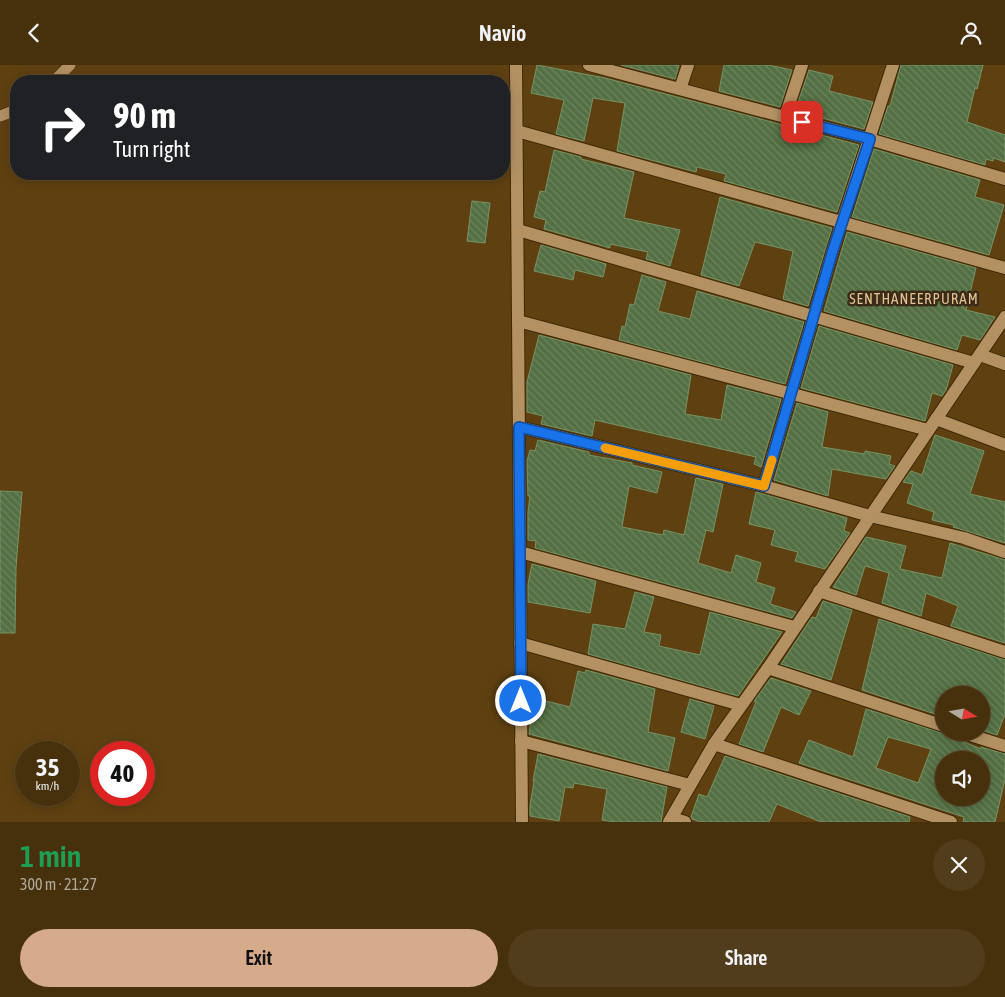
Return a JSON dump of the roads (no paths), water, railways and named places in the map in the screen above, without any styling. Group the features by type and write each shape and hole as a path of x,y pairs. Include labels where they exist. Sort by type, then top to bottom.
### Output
{"street":[{"path":"516,65 522,822"},
{"path":"589,65 870,139 1005,179"},
{"path":"680,89 688,65"},
{"path":"786,117 802,65"},
{"path":"764,486 842,221 893,65"},
{"path":"517,131 1005,268"},
{"path":"518,230 814,317 977,359 1005,364"},
{"path":"685,822 670,820 714,744 768,668 1005,317"},
{"path":"518,321 928,430"},
{"path":"936,419 1005,445"},
{"path":"519,427 764,486 870,517 964,538 1005,552"},
{"path":"520,552 794,627"},
{"path":"819,591 1005,652"},
{"path":"520,643 741,705"},
{"path":"768,668 935,723"},
{"path":"521,741 690,785"},
{"path":"989,741 1005,746"},
{"path":"714,744 951,822"}],"lane":[{"path":"60,75 70,65"}],"district":[{"name":"SENTHANEERPURAM","path":"914,299"}]}
